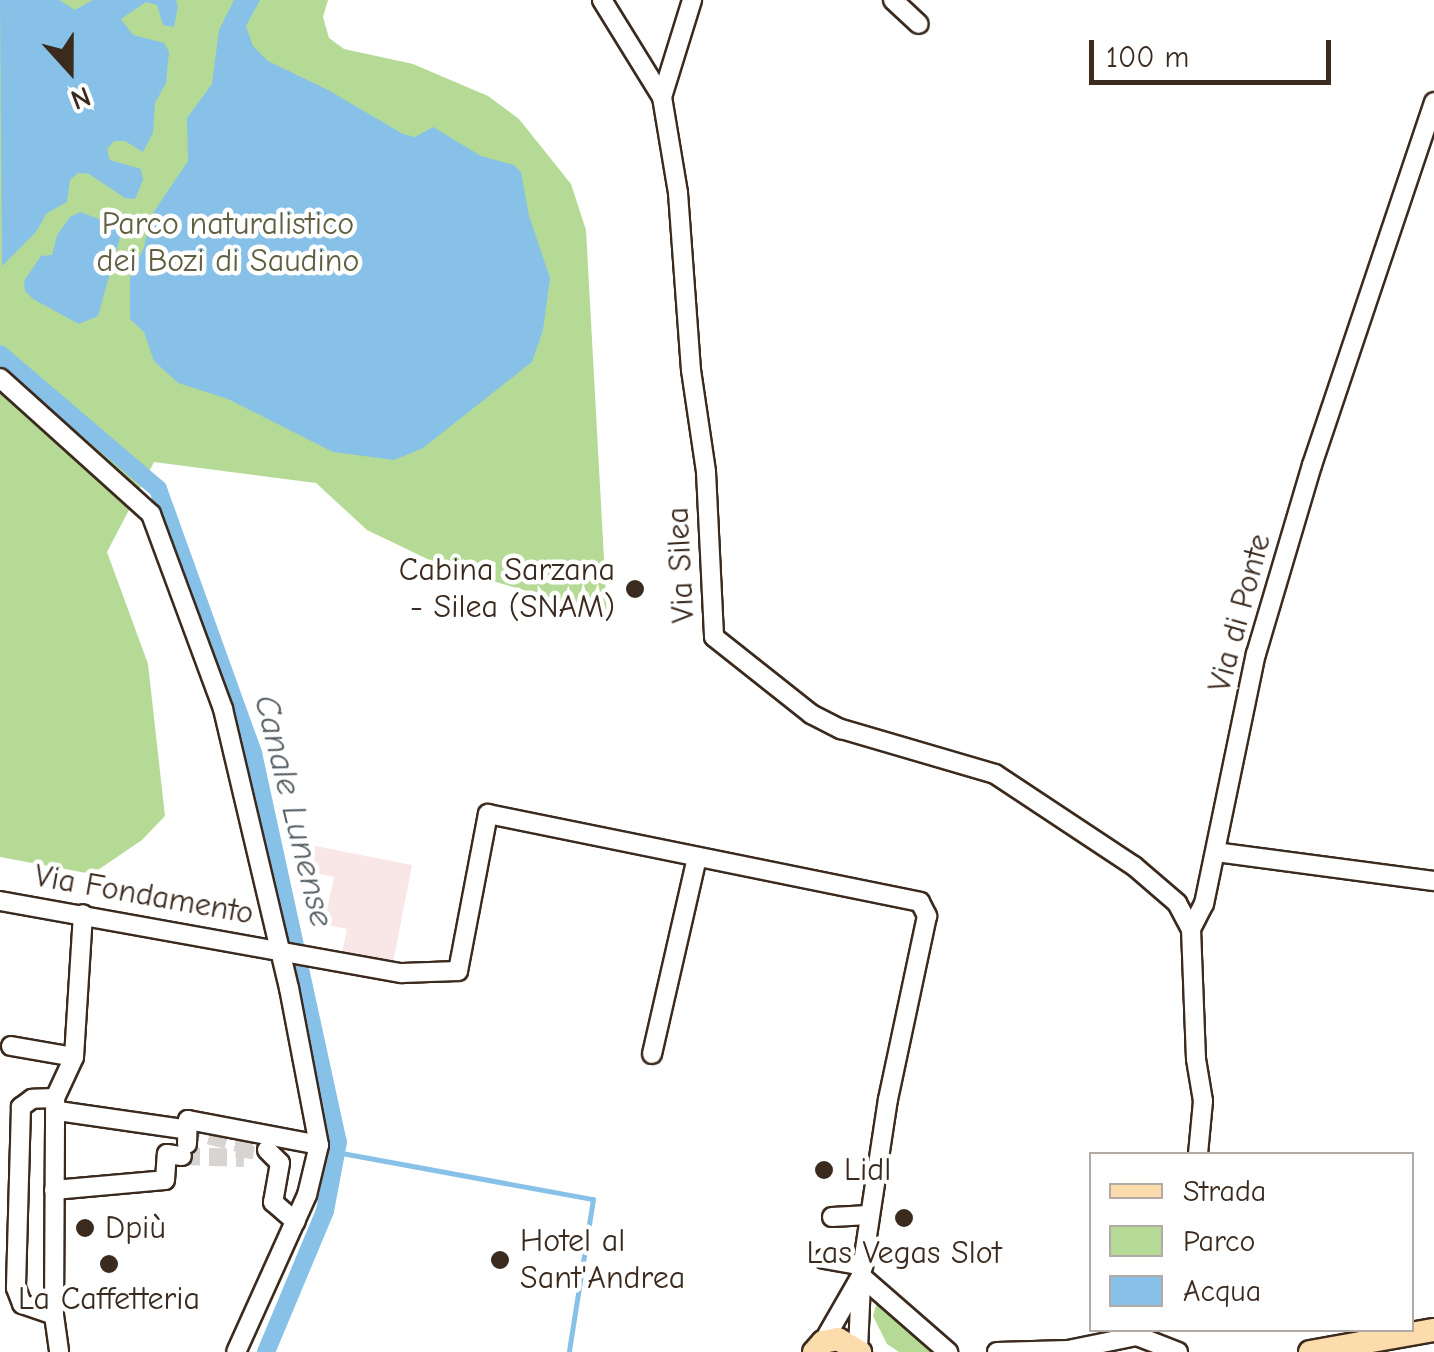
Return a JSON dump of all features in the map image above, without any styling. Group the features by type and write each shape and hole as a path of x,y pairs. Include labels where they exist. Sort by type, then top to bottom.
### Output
{"main road":[{"path":"1310,1352 1434,1330"},
{"path":"814,1349 838,1339 859,1351"}],"street":[{"name":"Via Silea","path":"602,0 662,97 678,193 691,370 706,472 714,638 811,714 841,729 995,774 1134,866 1177,903 1191,929"},
{"path":"662,97 692,0"},
{"path":"893,0 918,24"},
{"name":"Via di Ponte","path":"1198,1152 1203,1101 1194,1040 1191,929 1204,904 1262,635 1312,466 1434,102"},
{"name":"Via Fondamento","path":"0,378 151,514 223,709 279,949 0,902"},
{"path":"236,1352 296,1222 315,1170 319,1144 279,949 402,972 458,971 488,814 920,902 926,907 869,1215 859,1351"},
{"path":"1216,852 1434,881"},
{"path":"652,1054 697,858"},
{"path":"58,1352 54,1315 56,1105 74,1057 83,914"},
{"path":"11,1046 74,1057"},
{"path":"54,1315 22,1304 16,1288 9,1201 21,1107 32,1098 184,1143"},
{"path":"54,1190 165,1180 167,1154 184,1143 188,1120 319,1144"},
{"path":"267,1150 280,1163 273,1202 296,1222"},
{"path":"832,1216 869,1215"},
{"path":"824,1259 862,1271 948,1352"},
{"path":"814,1349 862,1271"},
{"path":"997,1352 1068,1350 1136,1339 1178,1352"}],"shaded area":[{"path":"315,846 412,865 393,963 342,953 347,929 324,924 334,877 310,872"}],"green space":[{"name":"Parco naturalistico dei Bozi di Saudino","path":"0,0 328,0 323,17 329,38 344,49 413,64 488,96 519,119 571,184 586,230 607,614 444,567 367,530 316,483 154,462 107,552 148,664 165,816 142,840 92,874 0,857"},
{"path":"877,1302 934,1352 899,1352 887,1344 873,1316"}],"water":[{"path":"0,0 59,0 75,10 93,0 176,0 178,6 174,27 163,25 157,5 146,2 121,19 133,35 164,43 169,52 166,83 155,103 153,133 143,152 125,141 114,141 107,149 110,160 141,169 143,180 135,199 125,198 89,174 78,173 70,180 67,202 47,213 36,232 2,266"},
{"path":"234,0 260,0 246,26 253,46 268,61 328,90 403,134 415,137 433,127 481,156 514,165 521,172 529,216 550,278 543,330 532,362 423,448 394,460 333,452 228,399 178,383 154,361 144,332 130,319 130,277 144,247 151,216 188,161 187,118 212,84 219,30"},
{"path":"80,212 110,223 121,234 98,316 79,324 33,299 25,291 24,281 41,256 52,255 57,235 70,217"}],"waterway":[{"name":"Canale Lunense","path":"0,354 158,489 253,753 338,1142 325,1211 266,1352"},
{"path":"336,1152 593,1199 569,1350"}],"tunnel":[{"path":"183,1129 267,1150"},
{"path":"182,1156 244,1158 246,1145"}],"place":[{"name":"Cabina Sarzana - Silea (SNAM)","path":"635,589"},
{"name":"Lidl","path":"824,1170"},
{"name":"Las Vegas Slot","path":"904,1218"},
{"name":"Dpiù","path":"85,1228"},
{"name":"Hotel al Sant'Andrea","path":"500,1260"},
{"name":"La Caffetteria","path":"109,1264"}]}
